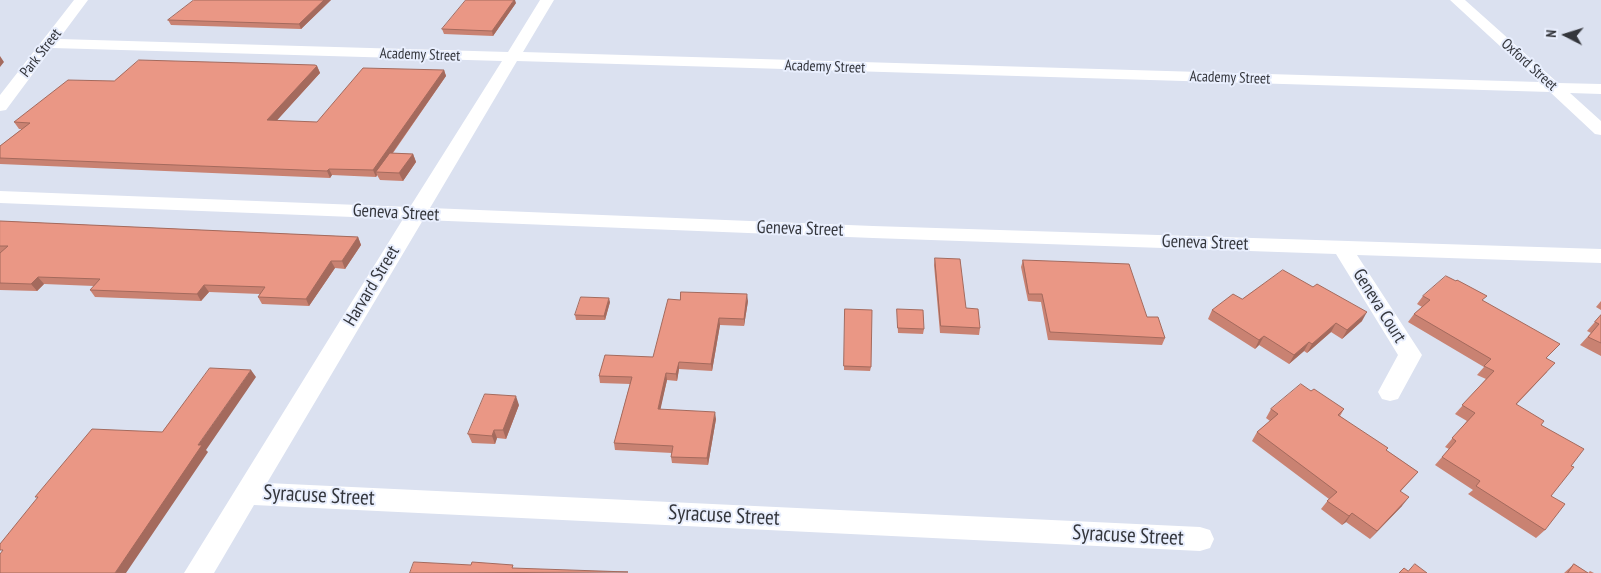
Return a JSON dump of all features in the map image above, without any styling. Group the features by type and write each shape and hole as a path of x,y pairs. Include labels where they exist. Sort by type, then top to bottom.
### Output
{"street":[{"name":"Park Street","path":"0,106 81,0"},
{"name":"Harvard Street","path":"198,573 547,0"},
{"name":"Oxford Street","path":"1458,0 1601,130"},
{"name":"Academy Street","path":"49,43 512,58 1553,86 1601,89"},
{"name":"Geneva Street","path":"0,197 873,232 1601,256"},
{"name":"Geneva Court","path":"1342,248 1410,355 1390,392"},
{"name":"Syracuse Street","path":"247,493 1200,539"}],"building":[{"path":"194,0 324,0 299,24 168,20"},
{"path":"466,0 514,0 492,31 442,29"},
{"path":"139,60 315,65 317,66 267,120 317,122 363,68 444,70 373,170 329,169 327,171 0,158 0,146 30,123 14,122 68,80 114,81"},
{"path":"390,153 413,154 399,173 376,172"},
{"path":"0,221 358,237 342,261 331,261 306,299 258,297 265,287 204,285 197,294 90,290 100,279 38,277 31,284 0,283 0,253 8,246 0,246"},
{"path":"935,258 960,259 966,308 978,309 980,328 941,326"},
{"path":"1023,260 1129,264 1147,317 1158,317 1165,338 1050,332 1042,294 1029,294"},
{"path":"1283,270 1313,287 1317,284 1367,312 1347,330 1336,323 1312,344 1309,342 1294,355 1264,336 1259,340 1212,310 1233,294 1242,299"},
{"path":"1446,276 1487,296 1482,300 1560,344 1546,358 1555,363 1516,404 1544,421 1541,425 1584,449 1571,466 1574,467 1551,496 1565,504 1545,530 1476,486 1480,481 1442,457 1456,441 1452,438 1475,413 1462,405 1494,371 1484,366 1491,359 1414,314 1430,300 1423,296"},
{"path":"681,292 747,294 744,319 719,318 711,364 679,362 676,374 666,373 658,409 715,412 707,458 671,457 673,446 614,443 632,377 599,376 605,355 653,357 668,299 680,300"},
{"path":"581,297 609,298 604,316 575,315"},
{"path":"845,309 872,310 871,367 844,366"},
{"path":"897,309 923,310 924,329 898,328"},
{"path":"1601,315 1601,343 1588,337 1599,324 1595,322"},
{"path":"210,368 251,370 198,445 202,445 115,573 0,573 0,554 3,550 0,550 0,544 38,497 35,497 92,429 162,432"},
{"path":"1301,384 1311,391 1314,389 1344,409 1338,415 1388,448 1386,450 1418,472 1400,491 1409,497 1377,531 1352,513 1349,516 1327,501 1337,492 1257,432 1278,414 1271,409"},
{"path":"485,394 516,396 503,430 494,430 492,436 468,434"},
{"path":"414,562 471,565 472,562 513,565 512,568 628,572 410,573"},
{"path":"1415,564 1427,573 1399,573 1404,568 1408,571"},
{"path":"1574,564 1588,573 1568,573"}]}
